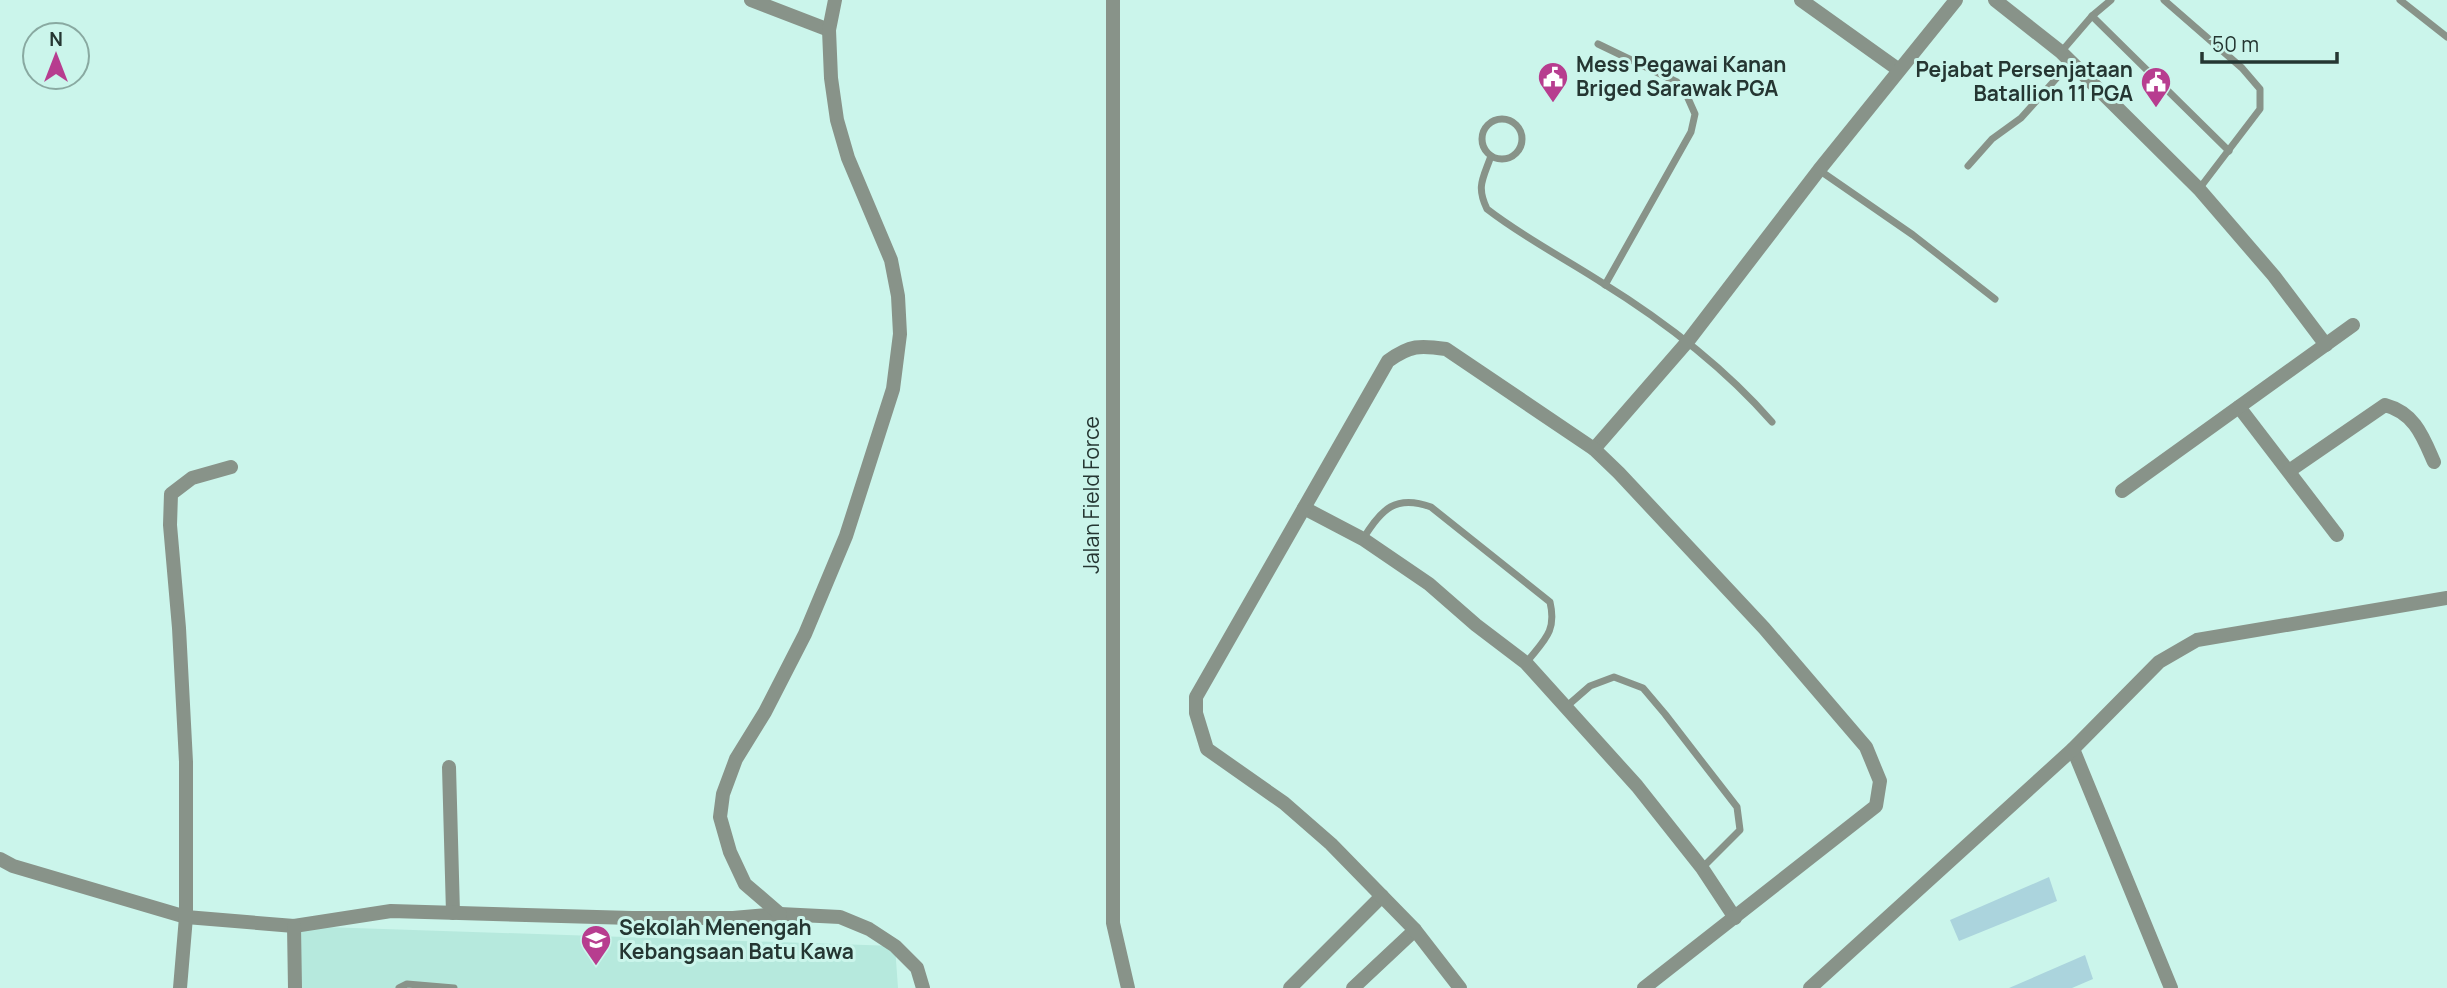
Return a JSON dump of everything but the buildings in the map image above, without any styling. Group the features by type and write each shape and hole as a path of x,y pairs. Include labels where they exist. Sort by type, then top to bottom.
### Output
{"street":[{"path":"751,0 829,30"},
{"path":"779,914 745,884 730,852 720,817 723,794 736,759 765,712 805,634 846,536 893,389 900,334 898,296 891,260 848,158 837,120 831,78 829,30 835,0"},
{"name":"Jalan Field Force","path":"1113,0 1113,923 1128,988"},
{"path":"1801,0 1899,70"},
{"path":"1594,449 1688,341 1819,170 1956,0"},
{"path":"1995,0 2066,57 2199,189 2274,276 2326,345"},
{"path":"2122,491 2353,325"},
{"path":"1460,988 1415,930 1331,844 1284,803 1207,749 1196,713 1196,697 1388,361 1407,348 1427,346 1446,349 1594,449 1764,628 1866,747 1880,781 1876,806 1644,988"},
{"path":"2289,471 2385,405 2396,408 2418,426 2434,462"},
{"path":"2239,407 2336,535"},
{"path":"180,988 187,917 186,762 170,525 171,494 192,478 231,467"},
{"path":"1304,508 1363,539 1429,584 1476,625 1526,663 1637,786 1702,868 1735,918"},
{"path":"1810,988 2073,749 2159,662 2197,640 2447,598"},
{"path":"2073,749 2171,988"},
{"path":"449,767 453,913"},
{"path":"0,859 13,866 187,917 294,926 391,911 632,918 733,918 779,914 840,917 869,929 895,946 917,968 923,988"},
{"path":"1290,988 1382,896"},
{"path":"294,926 295,988"},
{"path":"1353,988 1415,930"}],"lane":[{"path":"1968,166 1992,139 2021,118 2092,16 2111,0"},
{"path":"2164,0 2242,68 2260,89 2260,108 2199,189"},
{"path":"2400,0 2447,37"},
{"path":"2092,16 2229,151"},
{"path":"1598,44 1677,82 1688,96 1695,114 1691,132 1605,285"},
{"path":"1493,121 1514,123 1521,134 1518,151 1508,158 1491,156 1486,152 1482,141 1484,129 1493,121"},
{"path":"1491,156 1480,187 1480,195 1487,209 1688,341 1749,396 1772,422"},
{"path":"1819,170 1913,235 1995,299"},
{"path":"1363,539 1372,524 1390,507 1407,500 1431,507 1550,602 1553,617 1551,633 1526,663"},
{"path":"1567,706 1590,686 1614,677 1643,688 1738,807 1740,830 1702,868"},
{"path":"400,988 407,984 454,988"}],"shaded area":[{"name":"Sekolah Menengah Kebangsaan Batu Kawa","path":"294,926 895,946 898,988 296,988"}],"place":[{"name":"Mess Pegawai Kanan Briged Sarawak PGA","path":"1553,104"},
{"name":"Pejabat Persenjataan Batallion 11 PGA","path":"2156,109"},
{"name":"Sekolah Menengah Kebangsaan Batu Kawa","path":"596,967"}]}
